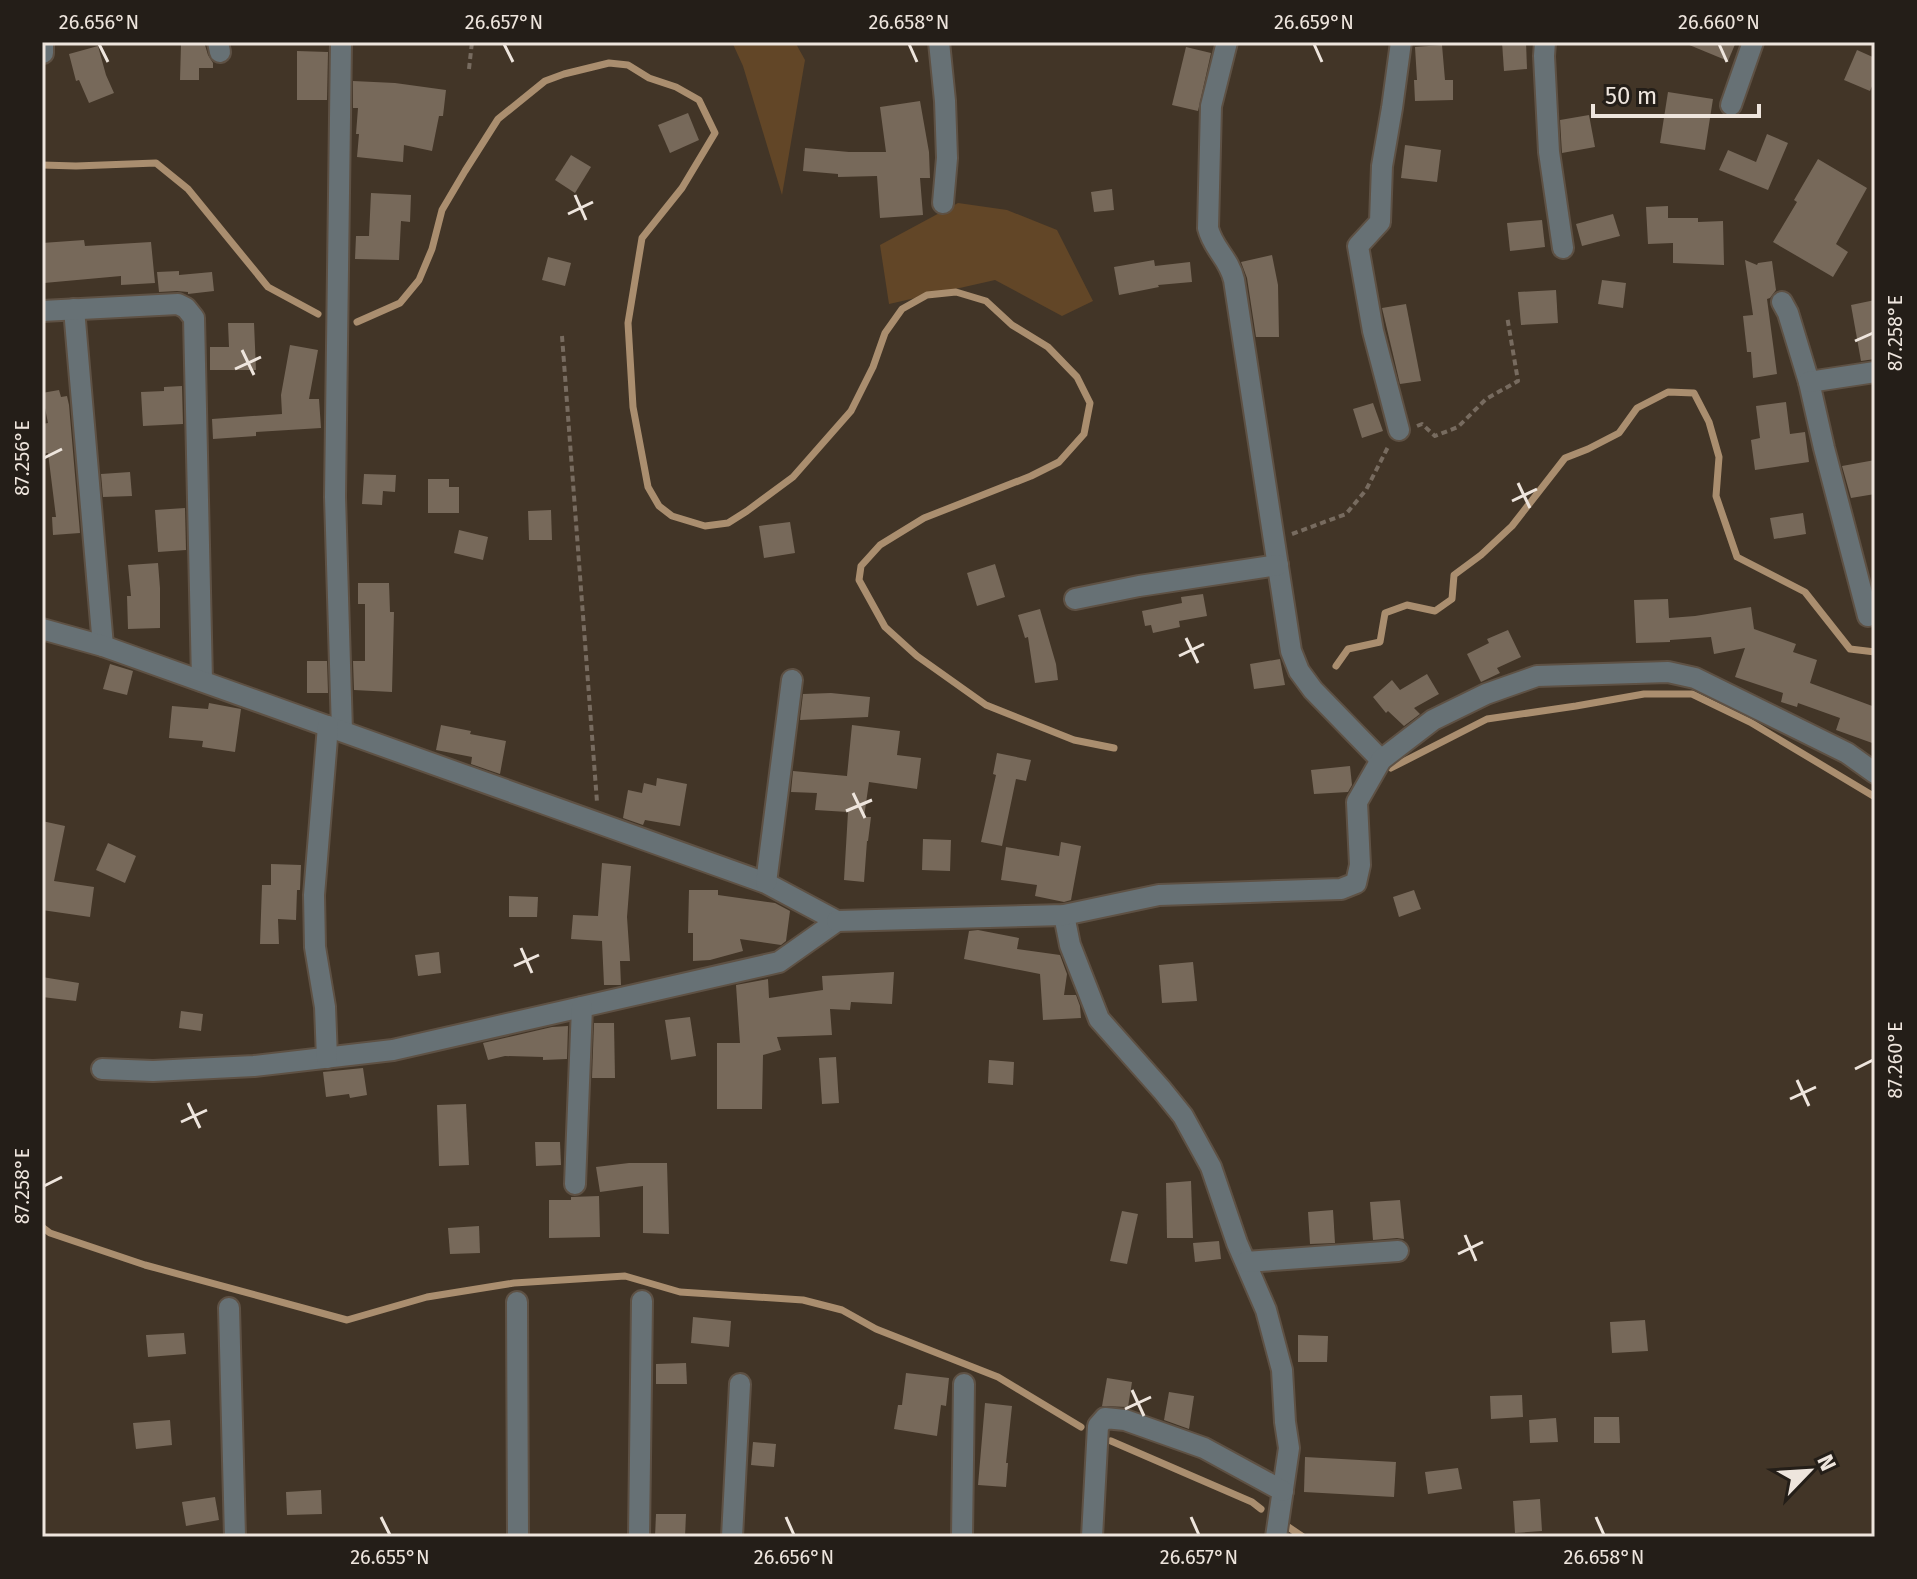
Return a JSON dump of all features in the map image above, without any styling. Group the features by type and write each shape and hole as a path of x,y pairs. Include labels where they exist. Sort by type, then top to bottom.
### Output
{"street":[{"path":"327,1058 325,1007 315,947 314,895 335,729 341,42"},
{"path":"939,42 947,158 943,203"},
{"path":"1227,42 1211,106 1208,228 1231,268 1234,280 1291,651 1299,671 1313,690 1381,760"},
{"path":"1399,430 1373,331 1358,246 1380,222 1382,166 1401,42"},
{"path":"1545,42 1549,152 1563,248"},
{"path":"1731,105 1753,42"},
{"path":"1782,302 1809,382 1868,616"},
{"path":"42,311 178,304 194,318 202,681"},
{"path":"74,309 103,646"},
{"path":"1809,382 1875,372"},
{"path":"1075,599 1278,565"},
{"path":"42,629 103,646 766,883 837,921 1064,915 1159,895 1341,889 1356,883 1360,865 1357,802 1381,760 1433,720 1486,694 1537,676 1668,672 1695,678 1847,753 1875,773"},
{"path":"766,883 792,680"},
{"path":"1064,915 1070,945 1099,1019 1183,1116 1211,1167 1237,1243 1266,1310 1282,1370 1289,1448 1276,1537"},
{"path":"102,1069 168,1071 254,1066 393,1050 779,962 837,921"},
{"path":"575,1184 582,1007"},
{"path":"1246,1262 1398,1251"},
{"path":"639,1537 642,1301"},
{"path":"517,1302 518,1537"},
{"path":"229,1308 235,1537"},
{"path":"732,1537 740,1384"},
{"path":"962,1537 964,1384"},
{"path":"1092,1537 1098,1426 1105,1418 1125,1420 1204,1448 1283,1491"}],"path":[{"path":"469,69 472,42"},
{"path":"562,336 599,824"}],"shaded area":[{"path":"732,42 795,42 805,60 782,195 743,66"},
{"path":"958,203 1007,210 1057,230 1093,301 1062,316 995,280 889,304 880,245"}],"building":[{"path":"1502,42 1526,42 1527,69 1504,71"},
{"path":"1682,42 1736,42 1728,61"},
{"path":"181,44 205,45 213,68 199,68 199,80 180,80"},
{"path":"1442,45 1445,80 1453,80 1453,100 1415,101 1415,47"},
{"path":"98,46 114,93 89,103 79,80 76,81 69,54"},
{"path":"1186,47 1211,53 1198,111 1172,105"},
{"path":"1857,50 1875,58 1875,79 1870,91 1844,80"},
{"path":"297,51 328,52 327,100 297,100"},
{"path":"353,81 446,90 443,116 439,116 432,151 404,145 403,162 357,157 358,108 353,108"},
{"path":"1668,92 1713,99 1705,150 1660,143"},
{"path":"920,101 930,178 920,178 923,215 880,218 877,176 838,177 838,174 803,171 805,148 886,152 880,107"},
{"path":"688,113 699,140 670,153 658,125"},
{"path":"1589,115 1595,147 1562,153 1560,120"},
{"path":"1767,134 1788,143 1768,190 1719,170 1728,150 1756,162"},
{"path":"1405,145 1441,150 1437,182 1401,178"},
{"path":"571,155 591,167 575,193 555,180"},
{"path":"1818,159 1867,188 1836,244 1848,252 1833,277 1773,242"},
{"path":"1112,189 1114,210 1094,212 1091,192"},
{"path":"371,193 411,195 410,222 401,221 399,260 355,259 356,236 369,236"},
{"path":"1668,206 1668,218 1723,221 1724,265 1673,263 1673,243 1648,244 1646,207"},
{"path":"1613,214 1620,236 1582,246 1576,224"},
{"path":"1542,220 1545,247 1510,251 1507,223"},
{"path":"84,240 85,246 151,242 155,283 121,285 121,276 44,283 42,243"},
{"path":"1272,255 1278,285 1279,337 1256,337 1247,278 1241,262"},
{"path":"548,257 571,263 565,286 542,280"},
{"path":"1154,260 1155,266 1190,262 1192,282 1158,285 1119,295 1114,267"},
{"path":"1745,260 1757,265 1772,261 1776,290 1767,299 1777,374 1753,378 1743,316 1753,315"},
{"path":"179,271 179,275 212,272 214,291 188,294 159,292 157,272"},
{"path":"1602,280 1626,283 1623,308 1598,304"},
{"path":"1556,290 1558,323 1521,325 1518,292"},
{"path":"1875,300 1875,359 1861,361 1851,305"},
{"path":"1406,304 1421,381 1400,384 1382,308"},
{"path":"228,323 254,323 256,370 210,370 210,347 229,347"},
{"path":"290,345 318,350 309,399 319,399 321,428 256,432 256,436 213,439 212,419 282,414 281,395"},
{"path":"182,386 183,424 143,426 141,392"},
{"path":"59,390 61,397 67,396 69,405 80,533 53,535 52,517 56,517 48,453 42,454 42,424 48,423 42,393"},
{"path":"1786,402 1790,434 1805,432 1809,462 1755,470 1751,440 1760,438 1756,406"},
{"path":"1373,403 1383,431 1362,438 1353,409"},
{"path":"1875,460 1875,494 1851,498 1842,466"},
{"path":"130,472 132,496 103,497 101,474"},
{"path":"364,474 396,475 395,492 383,491 382,505 362,504"},
{"path":"428,479 449,479 449,487 459,487 459,513 428,513"},
{"path":"185,508 186,550 158,552 155,510"},
{"path":"551,510 552,540 529,540 528,511"},
{"path":"1803,513 1806,534 1774,539 1770,518"},
{"path":"790,522 795,553 764,558 759,526"},
{"path":"459,530 488,537 483,560 454,553"},
{"path":"158,563 160,628 128,629 127,596 131,596 128,565"},
{"path":"995,564 1005,597 977,606 967,573"},
{"path":"358,583 389,583 390,612 394,612 392,692 354,690 353,661 365,661 365,604 358,604"},
{"path":"1203,594 1207,616 1179,621 1180,627 1153,633 1151,625 1145,626 1142,611 1182,603 1181,597"},
{"path":"1668,599 1669,618 1751,607 1754,629 1796,644 1793,652 1817,660 1810,683 1875,707 1875,744 1836,730 1840,718 1798,703 1797,707 1781,702 1783,693 1735,677 1745,648 1714,654 1711,637 1636,643 1634,600"},
{"path":"1040,609 1058,680 1035,683 1028,637 1025,638 1018,615"},
{"path":"1508,630 1521,657 1497,668 1500,673 1481,682 1467,654 1489,643 1487,639"},
{"path":"1280,659 1285,685 1254,689 1250,664"},
{"path":"307,661 327,661 328,693 307,693"},
{"path":"110,664 133,671 127,695 103,689"},
{"path":"1427,674 1439,694 1414,708 1420,714 1404,726 1388,711 1386,713 1373,697 1392,680 1400,690"},
{"path":"803,694 870,697 868,717 800,720"},
{"path":"209,703 241,709 235,752 202,747 203,741 169,738 172,706 208,709"},
{"path":"441,725 506,741 500,774 471,764 472,757 436,750"},
{"path":"852,725 900,731 897,755 921,758 917,789 869,782 864,817 871,817 864,882 844,880 848,812 815,810 817,793 791,792 793,771 847,776"},
{"path":"997,753 1031,760 1026,781 1016,779 1002,846 981,842 996,775 993,774"},
{"path":"1350,766 1352,785 1348,792 1314,794 1311,770"},
{"path":"657,778 687,784 680,826 645,820 643,825 623,818 628,790 642,793 644,783 656,786"},
{"path":"42,821 65,826 54,881 94,887 90,917 42,910"},
{"path":"923,839 951,840 950,871 922,870"},
{"path":"1061,842 1081,846 1071,900 1064,902 1035,896 1037,885 1001,880 1006,847 1059,856"},
{"path":"108,843 136,856 125,883 96,870"},
{"path":"602,863 631,866 627,917 630,961 620,961 621,985 604,985 602,941 571,939 573,915 598,916"},
{"path":"271,864 301,865 296,920 278,919 279,944 260,944 262,885 271,885"},
{"path":"689,890 718,890 718,895 775,903 790,911 786,941 781,945 740,939 743,951 693,961 693,933 688,933"},
{"path":"1414,890 1421,909 1399,917 1393,897"},
{"path":"509,896 538,897 537,917 509,917"},
{"path":"969,931 1019,938 1017,949 1060,955 1067,974 1064,995 1076,995 1081,1018 1043,1020 1040,974 964,959"},
{"path":"439,952 441,973 418,976 415,955"},
{"path":"1193,962 1197,1001 1162,1003 1159,965"},
{"path":"894,972 892,1004 851,1002 850,1010 830,1009 832,1035 777,1037 781,1050 763,1055 762,1109 717,1109 717,1043 740,1043 736,985 768,979 769,998 823,990 822,976"},
{"path":"42,977 79,983 76,1001 42,997"},
{"path":"181,1011 203,1014 201,1031 179,1028"},
{"path":"690,1017 696,1056 671,1060 665,1020"},
{"path":"594,1023 614,1023 615,1078 592,1078"},
{"path":"568,1026 567,1059 505,1056 488,1060 483,1043"},
{"path":"836,1057 839,1103 822,1104 819,1058"},
{"path":"989,1060 1014,1062 1013,1085 988,1083"},
{"path":"363,1068 367,1095 326,1097 323,1072"},
{"path":"466,1104 469,1165 439,1166 437,1105"},
{"path":"535,1142 560,1142 561,1165 536,1166"},
{"path":"667,1163 669,1234 643,1233 643,1186 600,1192 596,1167"},
{"path":"1191,1181 1193,1238 1167,1238 1166,1183"},
{"path":"599,1196 600,1237 549,1238 549,1200"},
{"path":"1400,1200 1404,1239 1373,1240 1370,1202"},
{"path":"1333,1210 1335,1243 1310,1244 1308,1212"},
{"path":"1122,1211 1138,1214 1127,1264 1110,1261"},
{"path":"479,1226 480,1253 450,1254 448,1228"},
{"path":"1219,1241 1221,1259 1195,1262 1193,1243"},
{"path":"693,1317 731,1321 729,1347 691,1343"},
{"path":"1645,1320 1648,1351 1612,1353 1610,1322"},
{"path":"184,1333 186,1354 148,1357 146,1335"},
{"path":"1298,1335 1328,1336 1327,1362 1298,1362"},
{"path":"686,1363 687,1384 656,1384 656,1364"},
{"path":"906,1373 949,1378 946,1406 941,1405 937,1436 894,1429 898,1405 902,1405"},
{"path":"1107,1378 1132,1382 1128,1407 1102,1406"},
{"path":"1169,1392 1194,1396 1189,1429 1164,1420"},
{"path":"1522,1395 1523,1417 1491,1419 1490,1396"},
{"path":"985,1403 1012,1406 1006,1487 978,1485"},
{"path":"1594,1417 1619,1417 1620,1443 1594,1443"},
{"path":"1556,1418 1558,1442 1530,1443 1529,1420"},
{"path":"170,1420 172,1445 136,1449 133,1423"},
{"path":"753,1442 776,1444 774,1467 751,1465"},
{"path":"1305,1457 1396,1462 1394,1497 1304,1492"},
{"path":"1458,1468 1462,1489 1428,1494 1425,1472"},
{"path":"321,1490 322,1514 287,1515 286,1492"},
{"path":"215,1497 219,1520 186,1526 182,1502"},
{"path":"1540,1499 1542,1531 1515,1533 1513,1501"},
{"path":"656,1514 686,1514 685,1537 655,1537"}],"waterway":[{"path":"357,322 400,303 419,280 432,249 442,210 465,171 498,119 545,81 609,63 628,65 649,78 676,87 699,100 715,133 682,188 642,238 628,323 633,407 648,487 659,506 672,516 705,526 728,523 793,477 851,411 873,367 885,333 902,309 927,295 956,292 986,301 1012,325 1048,347 1077,377 1090,403 1084,434 1059,462 924,518 880,545 861,566 859,580 885,627 917,656 986,705 1074,740 1114,748"},
{"path":"42,165 156,163 188,189 268,287 318,314"},
{"path":"1336,666 1348,649 1380,642 1385,613 1407,605 1435,611 1452,599 1454,575 1512,526 1565,458 1619,433 1637,408 1668,392 1694,393 1709,422 1719,457 1716,496 1737,557 1805,592 1850,649 1875,652"},
{"path":"1391,768 1487,719 1644,694 1692,694 1750,722 1875,797"},
{"path":"42,1227 50,1233 145,1265 347,1320 427,1297 514,1283 625,1276 680,1292 803,1300 842,1310 876,1329 998,1377 1081,1427"},
{"path":"1111,1441 1252,1502 1261,1509"},
{"path":"1284,1524 1303,1537"}]}
